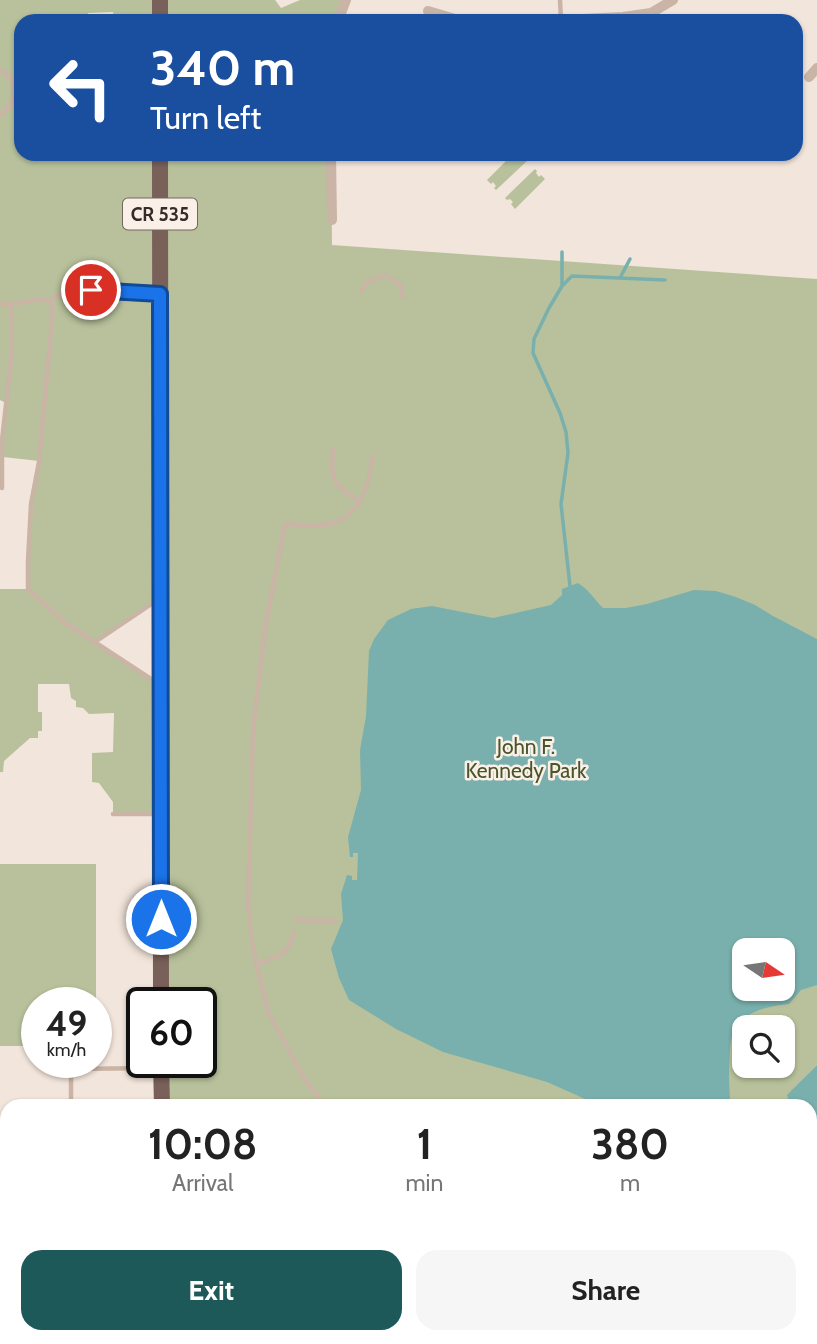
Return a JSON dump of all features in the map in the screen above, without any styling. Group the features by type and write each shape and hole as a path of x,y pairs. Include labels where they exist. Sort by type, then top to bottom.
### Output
{"main road":[{"name":"CR 535","path":"160,161 161,987"},
{"path":"162,1078 162,1099"}],"street":[{"path":"644,14 651,13 673,0"},
{"path":"428,10 440,14"},
{"path":"809,78 817,68"},
{"path":"331,161 332,220"}],"lane":[{"path":"0,70 11,79 14,87 12,103 0,115"},
{"path":"361,291 367,282 385,275 401,286 403,298"},
{"path":"0,304 9,305 40,298 49,301 76,288 160,294"},
{"path":"49,301 52,309 39,461 31,504 28,589 64,622 161,685"},
{"path":"2,488 2,440 12,351 9,305"},
{"path":"333,450 330,467 336,484 360,502"},
{"path":"320,1099 304,1077 268,1012 256,964 248,903 253,730 265,628 285,524 331,524 348,515 360,502 370,477 373,456"},
{"path":"95,642 160,599"},
{"path":"113,814 160,814"},
{"path":"295,920 335,921"},
{"path":"256,964 284,954 293,939 294,931"},
{"path":"71,1099 71,1069 126,1067"}],"green space":[{"name":"John F. Kennedy Park","path":"0,0 275,0 281,8 300,0 346,0 341,14 14,14 14,161 331,161 332,245 817,279 817,1065 788,1095 789,1099 162,1099 161,1078 217,1078 217,987 161,987 160,815 113,814 113,802 99,783 92,782 92,753 113,752 114,713 89,714 83,708 76,707 76,701 71,698 69,684 38,684 38,712 42,712 42,731 38,731 38,738 30,738 4,761 3,772 0,772 0,589 27,589 29,528 39,461 3,457 6,403 0,400","holes":["160,600 160,685 96,642"]},
{"path":"506,161 527,161 496,190 493,182 491,184 487,180"},
{"path":"535,169 539,177 541,175 545,179 515,209 511,204 513,202 505,198"},
{"path":"0,864 96,864 96,987 21,987 21,1046 0,1046"}],"water":[{"path":"578,583 603,608 647,604 694,590 716,591 755,605 817,639 817,985 801,990 795,997 795,938 732,938 732,1001 792,1001 749,1015 732,1015 730,1099 585,1099 547,1082 443,1052 396,1029 349,1000 339,978 331,949 343,920 341,894 347,875 352,876 352,880 357,880 358,853 353,853 353,857 350,857 348,837 361,790 360,750 366,716 369,651 374,639 388,620 411,609 432,606 493,618 551,605 562,595 562,589"},
{"path":"817,1065 817,1099 788,1099 787,1095"}],"waterway":[{"path":"562,252 562,286"},
{"path":"620,278 630,259"},
{"path":"570,586 561,504 568,453 566,432 533,353 534,339 562,286 572,276 665,280"}],"route":[{"path":"91,290 160,294 161,919"}]}
